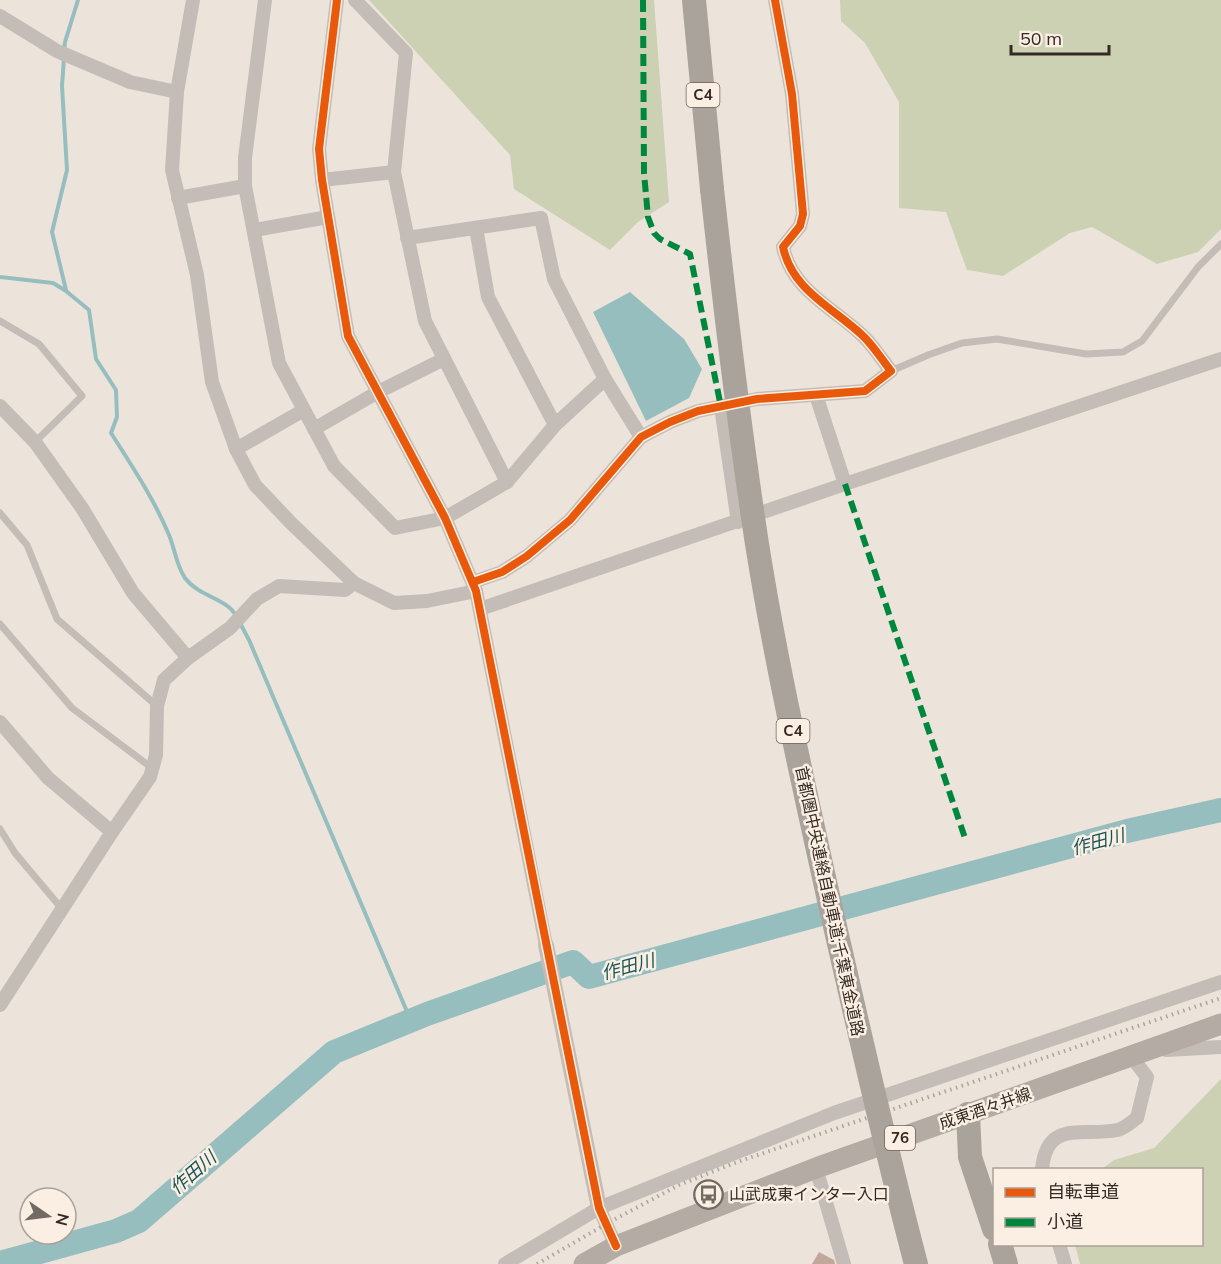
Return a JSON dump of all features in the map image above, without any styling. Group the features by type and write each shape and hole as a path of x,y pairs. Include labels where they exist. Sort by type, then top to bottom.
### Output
{"highway":[{"name":"首都圏中央連絡自動車道;千葉東金道路","path":"694,0 724,301 756,534 779,666 812,826 876,1106 916,1264"},
{"path":"968,1114 986,1153 993,1177"},
{"path":"968,1114 970,1157 993,1227"},
{"path":"1000,1246 1006,1264"},
{"path":"1014,1246 1020,1264"}],"main road":[{"name":"成東酒々井線","path":"584,1264 616,1246 816,1168 1221,1024"}],"street":[{"path":"193,0 177,93 172,170 197,275 212,382 236,449 255,485 291,524 354,583 394,603 427,600 475,587 527,556 570,520 641,437 685,415 757,399 865,391 891,371 865,337 801,286 786,260 783,247 800,226 803,214 792,94 775,0"},
{"path":"265,0 245,158 245,186 279,363 334,466 395,528 446,518 507,482 555,425 605,380"},
{"path":"337,0 319,148 322,180 348,336 446,518 475,587 599,1208 616,1246"},
{"path":"356,0 406,53 394,172 425,321 507,482"},
{"path":"0,16 57,51 130,82 177,93"},
{"path":"322,180 394,172"},
{"path":"178,198 245,186"},
{"path":"254,230 328,217"},
{"path":"407,238 541,218 554,279 605,380 641,437"},
{"path":"476,228 488,297 555,425"},
{"path":"314,429 378,392 444,359"},
{"path":"480,609 1221,359"},
{"path":"816,395 845,484"},
{"path":"0,406 35,442 82,508 133,593 188,658"},
{"path":"722,407 738,522"},
{"path":"236,449 304,410"},
{"path":"0,1005 150,777 156,755 157,706 164,680 188,658 230,628 258,599 279,586 345,590 354,583"},
{"path":"0,722 48,778 112,832"},
{"path":"505,1264 599,1208 834,1113 1221,982"},
{"path":"1042,1168 1043,1156 1050,1141 1065,1133 1119,1130 1137,1118 1147,1077 1140,1053 1221,1047"},
{"path":"816,1168 844,1264"},
{"path":"1059,1246 1065,1264"}],"lane":[{"path":"891,371 962,343 997,339 1086,354 1123,352 1142,341 1198,267 1221,244"},
{"path":"0,321 39,344 82,396 35,442"},
{"path":"0,513 27,545 57,619 157,706"},
{"path":"0,624 72,708 153,769"},
{"path":"0,829 15,853 62,909"}],"green space":[{"path":"369,0 654,0 669,202 638,222 610,250 514,189 510,155"},
{"path":"840,0 1221,0 1221,229 1198,252 1157,264 1092,227 1070,233 1003,276 967,270 946,212 899,208 899,102 865,43 841,21"},
{"path":"1221,1079 1221,1264 1080,1264 1075,1246 1203,1246 1203,1168 1103,1168 1114,1160 1154,1148"}],"water":[{"path":"630,292 684,339 702,369 689,398 646,421 593,312"}],"building":[{"path":"819,1252 834,1260 835,1264 812,1264"}],"waterway":[{"path":"64,51 78,0"},
{"path":"64,58 62,86 67,170 52,232 66,290"},
{"path":"0,277 53,283 89,310 96,359 116,390 117,417 111,433 157,509 185,578 198,589 226,605 236,616"},
{"path":"240,623 411,1021"},
{"name":"作田川","path":"0,1263 116,1231 139,1221 334,1052 427,1014 573,962 589,977 1127,831 1221,810"}],"railway":[{"path":"537,1264 679,1185 737,1162 1221,998"}],"marked path":[{"path":"643,0 644,173 648,217 654,233 660,239 690,254 721,407"},
{"path":"845,484 965,838"}],"cycle path":[{"path":"337,0 319,149 348,336 445,518 476,591 599,1208 616,1246"},
{"path":"473,582 502,572 527,556 570,520 641,437 670,422 698,411 757,399 865,391 891,371 862,335 804,286 795,275 783,247 800,226 803,214 792,94 775,0"}],"place":[{"name":"山武成東インター入口","path":"708,1194"}]}
